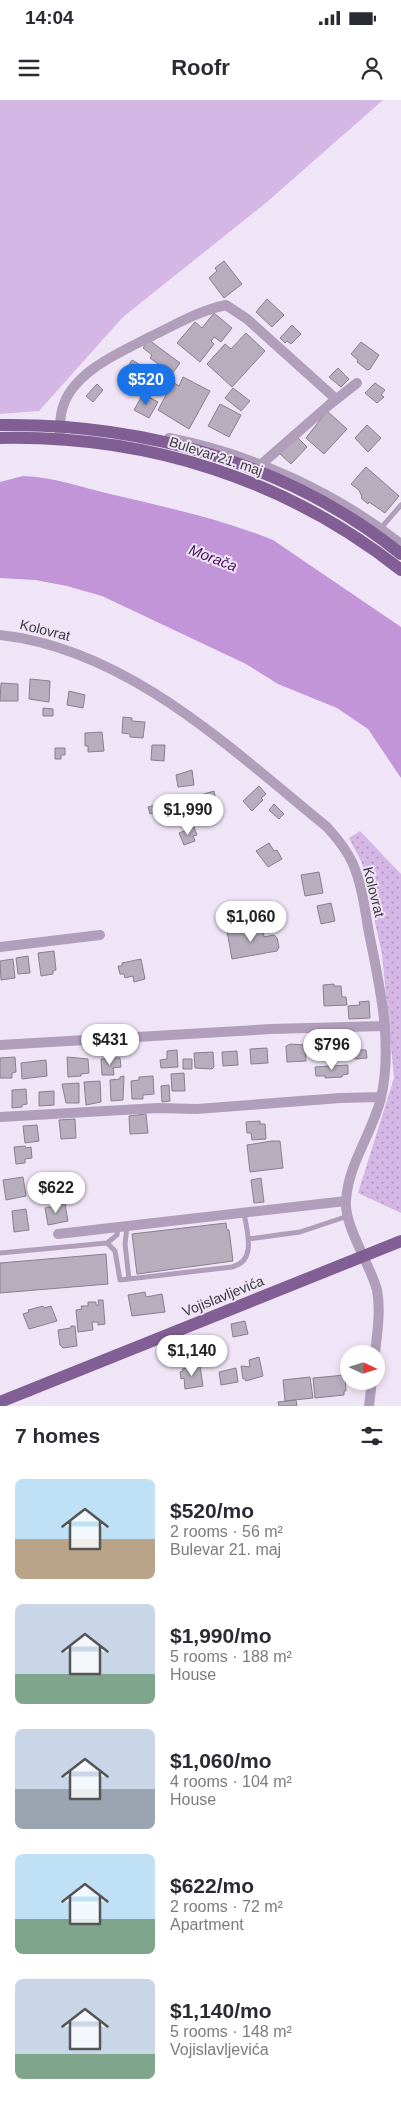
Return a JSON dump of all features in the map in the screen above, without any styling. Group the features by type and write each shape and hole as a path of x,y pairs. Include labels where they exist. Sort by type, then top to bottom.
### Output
{"main road":[{"name":"Bulevar 21. maj","path":"0,425 60,427 126,434 190,448 258,467 325,503 401,554"},
{"name":"Bulevar 21. maj","path":"0,438 93,442 135,448 187,460 231,475 279,495 324,517 401,570"},
{"name":"Vojislavljevića","path":"0,1402 401,1241"}],"street":[{"path":"60,440 62,410 69,396 76,386 105,359 204,309 226,305 247,318 336,399"},
{"path":"357,383 258,467 323,494 380,528 401,544"},
{"name":"Kolovrat","path":"0,635 46,643 76,653 164,700 212,734 327,827 346,850 356,872 385,1026 385,1074 381,1097 354,1163 346,1201 348,1216 374,1281 378,1302 376,1345"},
{"path":"0,947 100,935"},
{"path":"0,1045 271,1029 385,1026"},
{"path":"0,1117 158,1108 197,1109 340,1098 381,1097"},
{"path":"58,1234 346,1201"},
{"path":"369,1406 371,1390"}],"lane":[{"path":"380,528 401,505"},
{"path":"107,1243 115,1251 120,1280 239,1265 248,1255 248,1239 244,1213"},
{"path":"248,1239 300,1232 348,1216"},
{"path":"0,1253 107,1243 117,1235 122,1227"},
{"path":"122,1227 129,1279"}],"shaded area":[{"path":"0,100 383,100 267,202 123,317 39,411 0,414"},
{"path":"360,831 401,874 401,1213 358,1193 394,1078 382,954 362,863 349,838"}],"water":[{"name":"Morača","path":"23,476 56,480 193,514 273,540 401,627 401,778 368,729 337,708 278,684 246,664 102,596 67,586 35,580 0,578 0,482"}],"building":[{"path":"224,261 242,284 224,298 209,278 217,271 215,268"},
{"path":"267,299 284,315 272,327 256,312"},
{"path":"214,313 232,328 221,342 214,337 211,341 214,344 200,362 177,343 195,322 202,328"},
{"path":"292,325 301,334 291,344 287,341 285,343 280,338"},
{"path":"246,333 265,351 232,387 207,364 225,344 231,349"},
{"path":"149,340 180,363 172,374 150,358 152,355 143,348"},
{"path":"361,342 379,355 370,369 367,370 351,354"},
{"path":"132,360 149,370 141,383 124,373"},
{"path":"338,368 349,379 341,387 329,377"},
{"path":"183,377 210,391 189,429 158,410 173,382 179,386"},
{"path":"375,383 385,390 381,395 384,397 377,403 365,393"},
{"path":"97,384 103,390 93,402 86,396"},
{"path":"233,388 250,401 241,411 225,398"},
{"path":"143,394 158,402 149,418 134,410"},
{"path":"220,404 241,415 229,437 208,426"},
{"path":"327,411 347,429 324,454 306,438"},
{"path":"367,425 381,438 368,452 355,438"},
{"path":"296,436 307,447 291,464 279,453"},
{"path":"366,467 399,496 385,513 369,502 368,504 361,498 359,490 351,484"},
{"path":"30,679 50,681 49,702 29,699"},
{"path":"1,683 18,684 18,701 0,701"},
{"path":"69,691 85,695 83,708 67,705"},
{"path":"43,708 53,709 53,716 43,716"},
{"path":"123,717 132,718 132,721 145,722 143,738 130,737 130,734 122,733"},
{"path":"102,732 104,751 88,752 88,746 85,746 85,733"},
{"path":"152,745 165,745 164,761 151,760"},
{"path":"55,748 65,748 65,755 61,755 61,759 55,759"},
{"path":"192,770 194,785 178,787 176,775"},
{"path":"259,786 266,794 252,811 243,801"},
{"path":"214,791 217,806 201,811 197,796"},
{"path":"163,803 165,809 150,814 148,807"},
{"path":"274,804 284,814 279,819 269,810"},
{"path":"194,827 197,835 193,836 195,841 184,845 179,833"},
{"path":"269,843 274,851 277,850 282,859 268,867 256,851"},
{"path":"319,872 323,893 305,896 301,875"},
{"path":"331,903 335,921 321,924 317,906"},
{"path":"248,927 248,930 263,930 264,937 274,935 277,938 279,947 277,951 232,959 227,931"},
{"path":"54,951 56,970 53,971 53,974 41,976 38,953"},
{"path":"28,956 30,973 18,974 16,958"},
{"path":"13,959 15,978 1,980 0,961"},
{"path":"141,959 145,979 134,982 133,976 125,978 124,974 120,974 118,966 122,966 122,963"},
{"path":"334,984 334,986 341,986 342,997 346,997 347,1005 324,1006 323,985"},
{"path":"369,1001 370,1018 349,1019 348,1006 360,1005 359,1002"},
{"path":"291,1044 305,1045 306,1061 287,1062 286,1046"},
{"path":"346,1044 347,1055 342,1056 342,1059 325,1060 323,1045"},
{"path":"267,1048 268,1063 251,1064 250,1049"},
{"path":"177,1050 178,1067 161,1068 160,1060 167,1059 167,1051"},
{"path":"355,1050 366,1050 367,1058 355,1059"},
{"path":"237,1051 238,1065 223,1066 222,1052"},
{"path":"213,1052 214,1067 212,1069 195,1068 194,1053"},
{"path":"15,1057 16,1072 12,1073 12,1078 0,1078 0,1058"},
{"path":"67,1057 88,1059 89,1073 68,1077"},
{"path":"120,1058 121,1067 113,1068 114,1075 102,1075 101,1059"},
{"path":"183,1059 192,1059 192,1069 183,1069"},
{"path":"46,1060 47,1076 22,1079 21,1063"},
{"path":"348,1065 348,1074 342,1075 342,1077 325,1078 325,1076 316,1076 315,1067"},
{"path":"184,1073 185,1091 172,1091 171,1074"},
{"path":"124,1076 123,1100 111,1101 110,1080 120,1079 120,1077"},
{"path":"153,1076 154,1094 143,1095 143,1099 132,1099 131,1081 139,1080 139,1077"},
{"path":"100,1081 101,1102 86,1105 84,1082"},
{"path":"79,1083 79,1103 66,1103 62,1084"},
{"path":"169,1085 170,1101 162,1102 161,1086"},
{"path":"26,1089 27,1104 22,1105 22,1107 12,1108 12,1090"},
{"path":"54,1091 54,1105 39,1106 39,1092"},
{"path":"146,1114 148,1133 130,1134 129,1116"},
{"path":"75,1119 76,1138 61,1139 59,1120"},
{"path":"260,1121 260,1124 265,1124 266,1139 252,1140 251,1133 247,1133 246,1122"},
{"path":"37,1125 39,1141 25,1143 23,1126"},
{"path":"280,1141 283,1168 250,1172 247,1145"},
{"path":"25,1146 26,1148 31,1147 32,1158 25,1159 25,1163 16,1164 14,1147"},
{"path":"64,1175 68,1195 46,1199 45,1194 42,1195 41,1185 49,1183 48,1178"},
{"path":"23,1177 26,1196 6,1200 3,1180"},
{"path":"261,1178 264,1202 254,1203 251,1180"},
{"path":"65,1204 68,1221 48,1225 45,1208"},
{"path":"26,1209 29,1230 14,1232 12,1211"},
{"path":"226,1223 227,1230 229,1230 233,1261 137,1274 132,1234"},
{"path":"106,1254 108,1284 0,1293 0,1263"},
{"path":"145,1292 146,1297 162,1294 165,1312 132,1316 128,1295"},
{"path":"98,1300 103,1300 105,1324 98,1325 98,1322 92,1322 93,1330 78,1332 76,1310 82,1309 81,1306 88,1306 88,1302 96,1302 96,1305 99,1305"},
{"path":"43,1306 44,1308 51,1306 57,1321 29,1329 23,1314 29,1312 28,1310"},
{"path":"245,1321 248,1334 233,1337 231,1324"},
{"path":"71,1326 75,1326 77,1346 63,1348 60,1345 58,1330 71,1328"},
{"path":"259,1357 263,1376 246,1381 243,1379 241,1366 250,1367 249,1360"},
{"path":"200,1366 203,1386 185,1389 184,1378 181,1379 180,1372 183,1371 182,1369"},
{"path":"236,1368 238,1382 221,1385 219,1372"},
{"path":"340,1375 340,1390 346,1391 344,1391 344,1395 315,1398 313,1378"},
{"path":"310,1377 313,1398 285,1401 283,1380"},
{"path":"296,1400 297,1406 279,1406 278,1402"}]}
